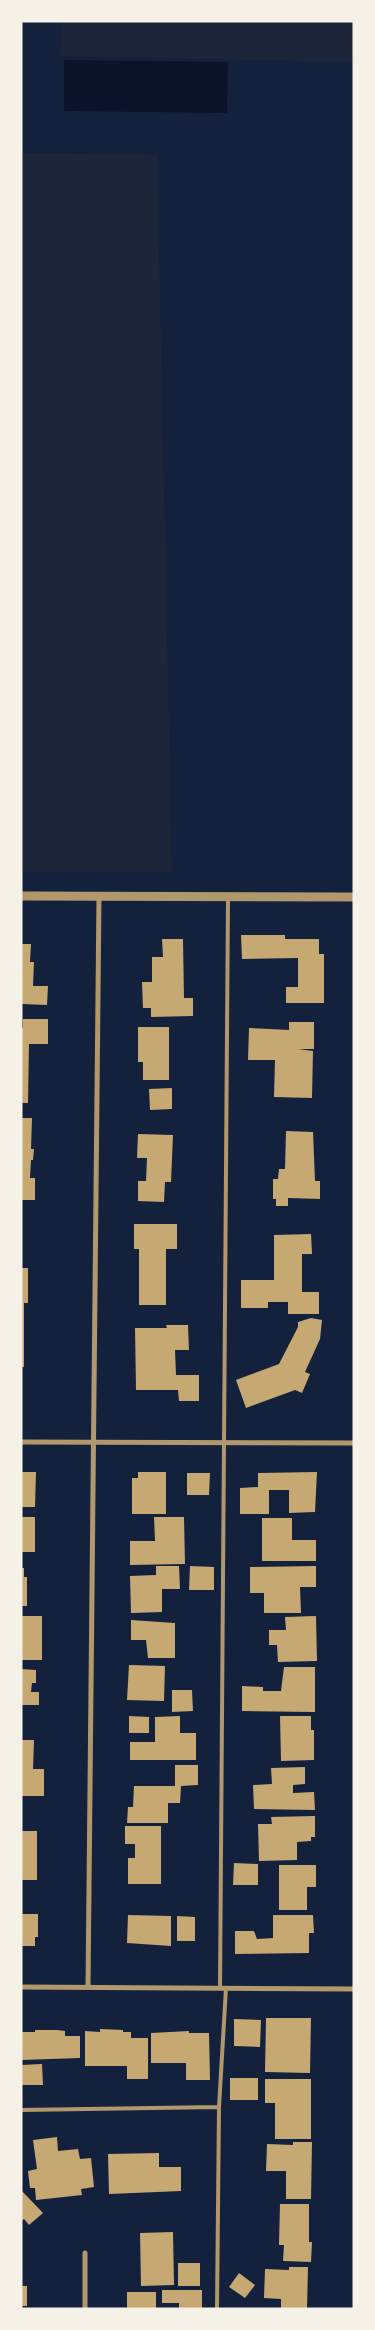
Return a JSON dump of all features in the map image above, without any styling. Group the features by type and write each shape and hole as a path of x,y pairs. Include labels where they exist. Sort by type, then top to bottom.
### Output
{"street":[{"path":"21,896 354,898"},
{"path":"88,1987 99,896"},
{"path":"21,1442 354,1443"},
{"path":"21,1987 354,1988"},
{"path":"85,2253 85,2309"}],"lane":[{"path":"218,2309 219,2107 223,1988 224,1442 228,897"},
{"path":"21,2110 219,2107"}],"shaded area":[{"path":"61,21 354,21 354,62 60,56"},
{"path":"64,60 228,62 227,113 64,111"},
{"path":"21,153 157,155 172,872 21,872"}],"building":[{"path":"241,935 285,935 285,939 319,939 319,954 324,954 324,1003 286,1003 286,987 298,987 298,958 242,959"},
{"path":"162,939 183,939 184,998 193,998 193,1016 151,1017 151,1008 143,1008 142,982 152,982 152,957 163,957"},
{"path":"21,944 31,944 30,962 34,962 33,986 48,986 47,1005 21,1004"},
{"path":"23,1019 48,1019 48,1044 29,1044 28,1103 21,1103 21,1028 23,1028"},
{"path":"289,1022 314,1022 314,1049 298,1049 313,1051 312,1098 274,1097 275,1060 248,1060 249,1028 289,1030"},
{"path":"138,1027 169,1027 169,1080 143,1080 143,1062 138,1062"},
{"path":"172,1088 172,1109 150,1110 149,1089"},
{"path":"21,1118 32,1118 31,1149 34,1149 30,1178 35,1178 35,1200 21,1200"},
{"path":"286,1131 313,1132 315,1181 320,1181 320,1199 288,1198 288,1206 276,1206 276,1199 273,1199 273,1179 278,1179 279,1169 285,1169"},
{"path":"138,1134 173,1135 171,1182 165,1182 164,1202 138,1201 138,1181 146,1181 147,1158 137,1158"},
{"path":"134,1224 177,1224 177,1249 166,1249 166,1305 139,1305 139,1249 134,1249"},
{"path":"311,1234 312,1254 302,1254 302,1292 319,1292 319,1314 288,1314 288,1302 268,1302 268,1308 241,1308 241,1280 274,1280 274,1235"},
{"path":"21,1268 28,1268 28,1303 24,1303 24,1367 21,1367"},
{"path":"311,1318 322,1320 320,1339 305,1372 310,1374 302,1393 295,1390 246,1408 236,1380 279,1364 298,1327 298,1322"},
{"path":"166,1325 188,1325 189,1350 175,1350 176,1375 199,1375 199,1401 179,1401 178,1390 136,1390 135,1328 167,1328"},
{"path":"21,1472 36,1472 35,1507 21,1507"},
{"path":"138,1472 166,1472 166,1514 132,1514 132,1478 138,1478"},
{"path":"317,1472 315,1512 289,1513 289,1490 269,1490 269,1514 240,1514 240,1488 258,1487 258,1473"},
{"path":"187,1473 210,1473 209,1495 187,1495"},
{"path":"21,1517 35,1517 35,1552 21,1552"},
{"path":"154,1517 184,1517 185,1564 130,1565 130,1541 155,1541"},
{"path":"262,1518 292,1518 292,1540 316,1540 316,1561 262,1561"},
{"path":"156,1566 179,1566 180,1589 162,1589 162,1612 131,1613 130,1576 156,1575"},
{"path":"190,1566 214,1567 214,1590 189,1590"},
{"path":"316,1566 316,1587 300,1587 301,1613 264,1613 264,1593 250,1593 250,1567"},
{"path":"21,1568 24,1568 24,1577 27,1577 27,1606 21,1606"},
{"path":"21,1616 42,1616 42,1660 21,1660"},
{"path":"316,1616 317,1661 278,1662 277,1645 269,1645 269,1630 286,1630 285,1617"},
{"path":"131,1620 175,1623 175,1658 148,1658 146,1640 131,1640"},
{"path":"129,1665 165,1666 164,1701 127,1700"},
{"path":"284,1667 315,1667 315,1712 242,1711 242,1686 263,1687 263,1691 281,1691"},
{"path":"21,1669 36,1670 36,1683 32,1683 31,1692 39,1692 39,1705 21,1705"},
{"path":"172,1690 192,1690 193,1711 172,1712"},
{"path":"129,1716 149,1717 149,1733 129,1733"},
{"path":"180,1716 180,1733 196,1733 196,1760 130,1760 130,1742 155,1742 155,1717"},
{"path":"280,1716 311,1716 311,1730 314,1730 314,1760 281,1761"},
{"path":"21,1740 34,1740 33,1769 44,1769 44,1796 21,1796"},
{"path":"175,1765 198,1765 198,1785 181,1786 180,1803 168,1803 168,1823 127,1823 128,1807 133,1807 134,1786 175,1786"},
{"path":"305,1767 305,1784 293,1785 293,1793 314,1792 315,1810 254,1809 253,1785 272,1784 271,1768"},
{"path":"315,1816 315,1837 311,1837 311,1841 297,1842 297,1860 259,1861 258,1824 272,1824 271,1817"},
{"path":"125,1826 161,1826 161,1884 128,1884 128,1858 135,1858 135,1844 125,1844"},
{"path":"21,1831 37,1831 37,1880 21,1880"},
{"path":"234,1863 258,1864 258,1885 233,1885"},
{"path":"279,1865 316,1865 316,1887 307,1887 307,1910 279,1910"},
{"path":"21,1914 38,1914 38,1937 35,1937 35,1946 21,1946"},
{"path":"128,1915 171,1916 171,1946 127,1943"},
{"path":"273,1915 313,1915 314,1933 309,1933 309,1953 235,1954 235,1931 254,1931 257,1939 273,1938"},
{"path":"177,1916 195,1917 195,1941 177,1941"},
{"path":"266,2018 311,2018 310,2073 265,2072"},
{"path":"234,2019 261,2020 260,2047 234,2046"},
{"path":"100,2029 123,2030 123,2032 131,2032 131,2038 148,2038 148,2079 127,2079 127,2066 85,2066 85,2031 100,2032"},
{"path":"35,2030 65,2031 65,2036 80,2036 80,2058 21,2060 21,2032 35,2032"},
{"path":"189,2031 189,2033 209,2033 210,2080 186,2080 186,2063 151,2063 151,2033"},
{"path":"42,2064 43,2085 21,2085 21,2065"},
{"path":"230,2078 258,2078 258,2100 230,2100"},
{"path":"265,2079 311,2079 311,2139 275,2139 275,2103 265,2103"},
{"path":"57,2137 58,2151 78,2149 80,2159 91,2158 94,2187 81,2189 82,2195 36,2200 35,2188 30,2188 28,2171 37,2169 33,2140"},
{"path":"293,2142 312,2142 311,2199 286,2199 286,2171 266,2171 267,2144 293,2145"},
{"path":"159,2153 159,2167 181,2167 181,2191 109,2194 108,2154"},
{"path":"21,2190 43,2213 29,2225 24,2219 21,2221"},
{"path":"280,2204 309,2204 309,2242 312,2242 311,2262 283,2261 284,2245 279,2245"},
{"path":"173,2232 174,2285 141,2286 140,2233"},
{"path":"178,2263 200,2263 200,2286 178,2286"},
{"path":"289,2267 308,2267 307,2309 281,2309 281,2299 264,2298 265,2269 289,2270"},
{"path":"239,2273 255,2285 245,2298 229,2287"},
{"path":"21,2286 27,2286 27,2306 21,2306"},
{"path":"162,2290 202,2290 202,2309 179,2309 179,2303 162,2303"},
{"path":"127,2292 156,2292 156,2309 127,2309"}]}
